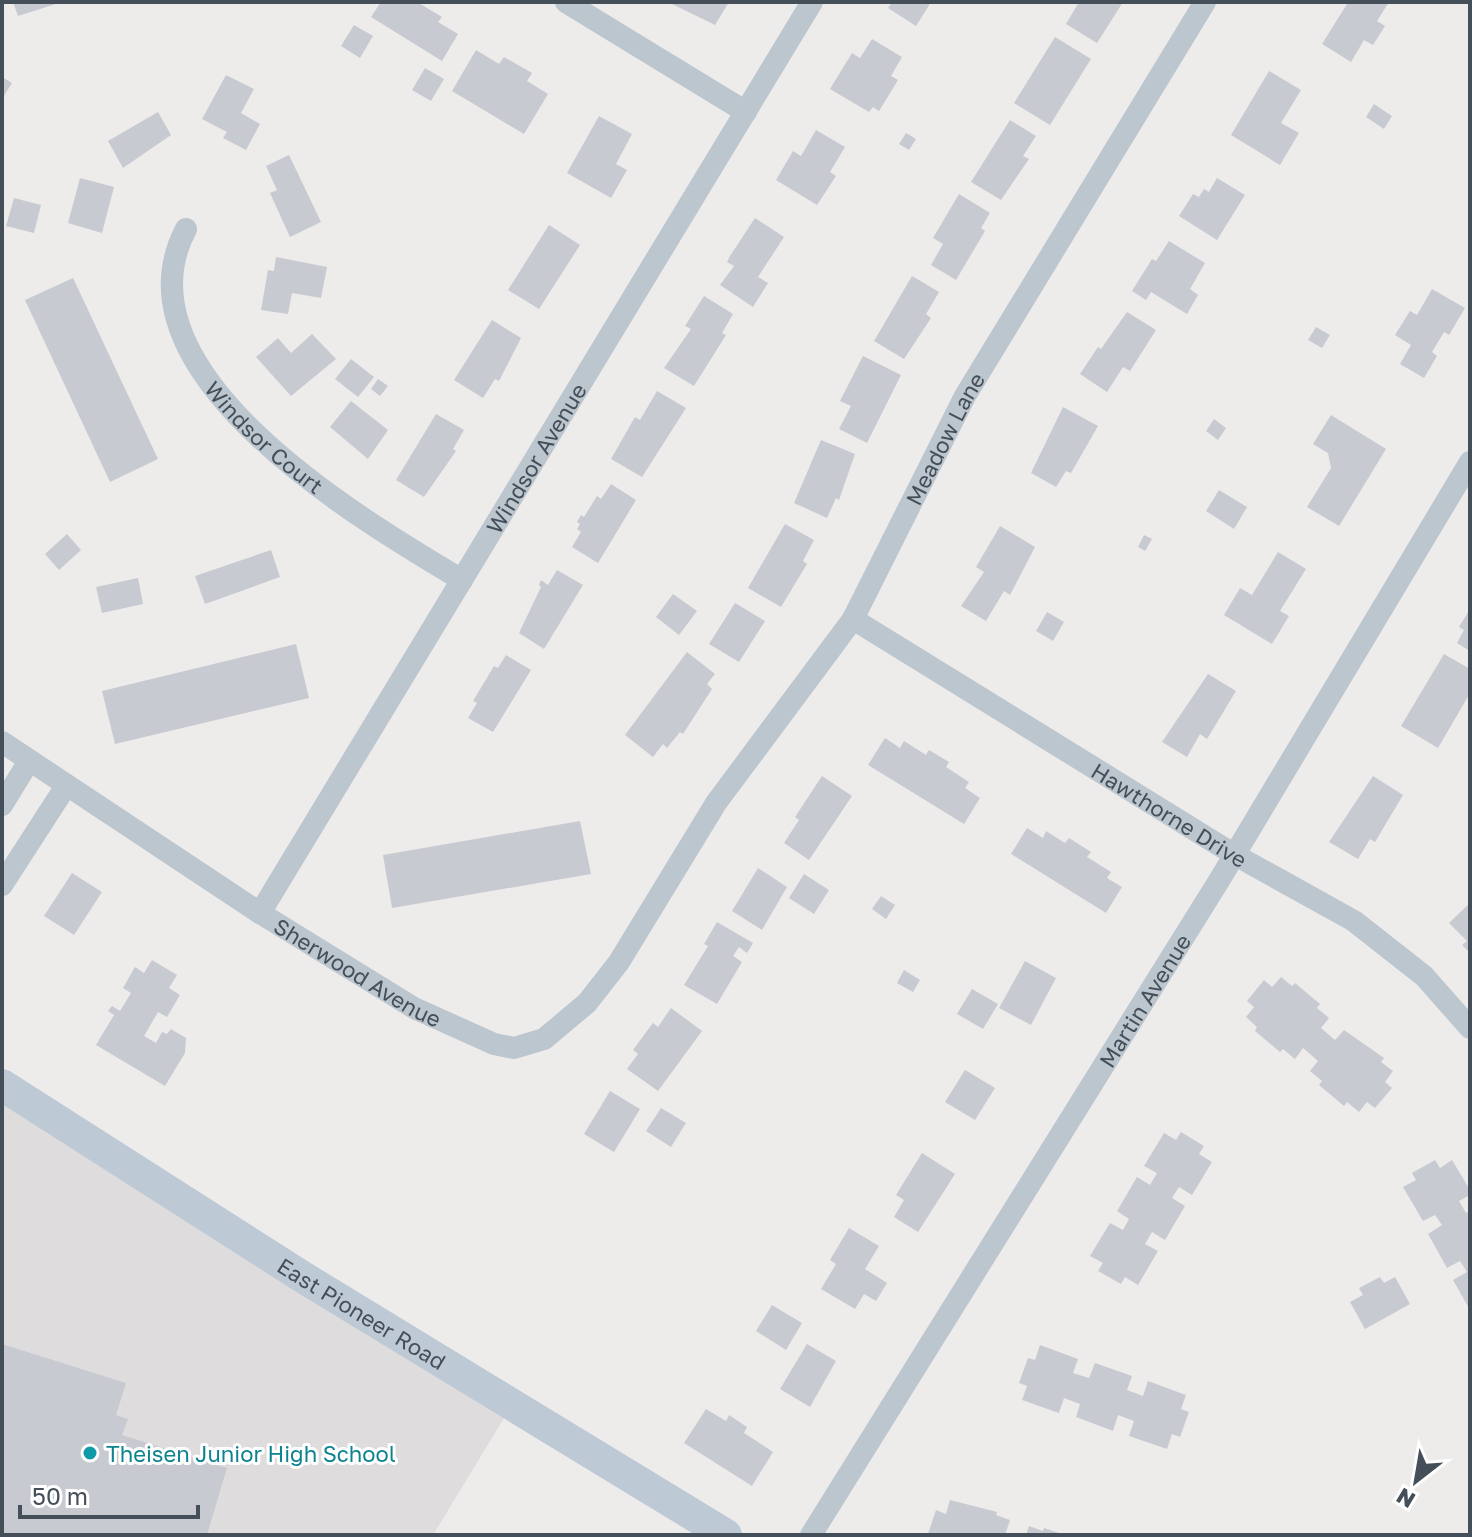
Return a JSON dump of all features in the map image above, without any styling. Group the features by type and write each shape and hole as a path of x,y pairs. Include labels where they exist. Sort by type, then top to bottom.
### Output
{"main road":[{"name":"East Pioneer Road","path":"2,1085 301,1276 726,1535"}],"street":[{"path":"566,2 746,112"},
{"name":"Windsor Avenue","path":"260,913 812,2"},
{"name":"Meadow Lane","path":"676,868 716,803 853,619 965,396 1205,2"},
{"name":"Windsor Court","path":"186,229 173,253 174,294 193,355 222,402 244,425 335,497 462,580"},
{"name":"Martin Avenue","path":"811,1535 1235,855 1470,462"},
{"name":"Hawthorne Drive","path":"853,619 1235,855 1343,914 1381,939 1436,988 1470,1028"},
{"name":"Sherwood Avenue","path":"2,742 260,913 414,1008 494,1044 514,1048 544,1039 587,1003 619,962 676,868"},
{"path":"2,805 29,761"},
{"path":"2,885 66,786"}],"shaded area":[{"path":"2,1085 512,1405 433,1535 2,1535"}],"building":[{"path":"13,2 59,2 59,3 18,16"},
{"path":"381,2 417,2 442,17 438,22 458,34 442,61 371,17"},
{"path":"668,2 729,2 715,25"},
{"path":"892,2 931,2 916,26 888,8"},
{"path":"1079,2 1123,2 1097,43 1066,24"},
{"path":"1343,2 1389,2 1377,21 1385,26 1373,45 1364,40 1351,62 1322,44 1347,4"},
{"path":"354,25 373,36 360,58 341,46"},
{"path":"1055,37 1091,59 1050,125 1014,103"},
{"path":"872,39 902,57 891,76 898,80 879,111 873,107 869,112 830,89 852,53 860,58"},
{"path":"476,50 499,64 504,57 532,73 527,81 548,94 524,134 452,91"},
{"path":"425,68 444,79 431,101 412,90"},
{"path":"1269,71 1301,90 1281,123 1299,133 1280,165 1231,135"},
{"path":"226,75 254,89 241,113 260,124 246,150 223,138 227,132 202,119"},
{"path":"2,77 12,83 2,99"},
{"path":"1374,104 1392,116 1384,129 1366,117"},
{"path":"158,112 171,135 123,168 108,141"},
{"path":"599,116 632,134 616,164 627,170 611,198 567,173"},
{"path":"1010,120 1036,136 1023,156 1029,159 1001,200 971,182"},
{"path":"816,130 845,147 830,172 836,176 817,205 776,180 793,151 801,156"},
{"path":"906,133 916,139 909,150 899,144"},
{"path":"289,155 321,222 290,237 270,193 277,190 266,166"},
{"path":"80,178 114,187 102,233 68,223"},
{"path":"1217,178 1245,195 1217,240 1179,216 1193,194 1199,197 1204,189 1209,192"},
{"path":"959,194 990,213 981,228 985,231 956,280 931,265 943,244 933,238"},
{"path":"14,198 41,205 34,233 6,226"},
{"path":"755,218 784,237 758,277 768,283 753,307 720,285 734,266 727,262 730,256"},
{"path":"549,225 580,245 539,309 508,290"},
{"path":"1169,241 1205,263 1190,289 1198,295 1187,314 1151,292 1146,300 1132,291 1152,259 1156,261"},
{"path":"276,257 327,267 321,298 292,293 288,314 261,310 268,270 274,271"},
{"path":"912,276 939,292 926,314 931,318 904,359 874,341"},
{"path":"73,278 158,459 110,482 25,300"},
{"path":"1432,289 1465,308 1449,335 1444,332 1432,352 1437,356 1424,378 1400,364 1411,345 1395,335 1410,311 1417,315"},
{"path":"704,296 733,314 722,333 726,335 694,386 664,368 691,329 685,326"},
{"path":"1127,312 1156,330 1130,371 1123,367 1107,392 1080,374"},
{"path":"492,320 521,338 499,381 495,379 483,398 454,380"},
{"path":"1316,327 1330,335 1322,348 1308,340"},
{"path":"312,334 336,359 291,396 256,357 278,338 291,353"},
{"path":"863,356 901,375 867,443 839,429 851,406 840,401"},
{"path":"351,359 374,377 358,397 335,379"},
{"path":"378,379 388,386 380,396 371,389"},
{"path":"657,391 686,408 642,477 611,459 635,417 640,420"},
{"path":"351,401 388,430 368,459 330,427"},
{"path":"1063,407 1098,426 1071,473 1066,471 1056,487 1031,473"},
{"path":"436,414 464,430 453,449 456,451 424,497 396,480"},
{"path":"1331,415 1386,449 1339,526 1307,507 1331,468 1328,453 1313,444"},
{"path":"1214,419 1226,428 1218,440 1206,431"},
{"path":"821,440 855,454 839,500 836,498 827,518 794,503"},
{"path":"611,484 636,500 598,563 572,547 581,532 577,529 580,524 577,522 581,515 584,517 597,496 601,499"},
{"path":"1219,490 1247,507 1234,529 1206,511"},
{"path":"785,524 814,540 803,561 807,564 781,607 748,588"},
{"path":"1000,526 1035,547 1010,595 1004,591 986,621 961,606 984,572 976,567"},
{"path":"67,534 81,550 59,570 45,554"},
{"path":"1144,535 1152,539 1145,551 1138,547"},
{"path":"271,550 280,577 205,604 195,576"},
{"path":"1278,552 1306,569 1280,611 1289,616 1272,644 1224,615 1240,588 1252,595"},
{"path":"557,570 583,585 544,649 519,633 541,587 541,580 548,585"},
{"path":"138,578 143,604 102,613 96,587"},
{"path":"673,594 697,611 679,635 656,617"},
{"path":"735,603 765,621 739,662 709,644"},
{"path":"1470,609 1470,651 1457,643 1464,630 1459,627"},
{"path":"1047,612 1064,622 1053,641 1036,631"},
{"path":"296,644 309,698 115,744 102,691"},
{"path":"687,652 715,674 707,684 712,689 683,734 680,732 667,748 663,744 653,757 625,735"},
{"path":"1444,654 1470,669 1470,693 1438,748 1401,726"},
{"path":"506,655 531,670 493,732 468,718 477,703 473,701 494,666 498,668"},
{"path":"1208,674 1236,691 1207,739 1200,734 1187,757 1162,742"},
{"path":"885,738 900,748 904,741 926,755 929,750 949,762 946,767 969,782 965,788 980,798 964,824 868,765"},
{"path":"822,776 852,796 809,860 784,843 799,820 795,817"},
{"path":"1373,776 1403,795 1375,842 1370,839 1358,859 1329,842"},
{"path":"580,821 591,874 392,908 383,855"},
{"path":"1027,828 1043,838 1046,831 1065,843 1069,838 1091,852 1087,857 1111,872 1107,878 1122,887 1106,913 1011,854"},
{"path":"758,868 787,887 762,930 732,911"},
{"path":"72,873 102,892 74,935 44,916"},
{"path":"804,874 829,890 814,914 789,898"},
{"path":"881,896 895,905 886,919 872,909"},
{"path":"1470,903 1470,953 1462,945 1467,941 1449,923"},
{"path":"717,922 753,943 747,953 739,947 733,956 742,962 717,1004 684,985 708,946 704,944"},
{"path":"152,960 177,975 169,988 180,995 167,1017 158,1012 144,1036 156,1043 162,1032 167,1034 171,1029 186,1038 185,1053 165,1086 96,1045 114,1015 108,1011 112,1006 120,1011 131,993 123,988 135,967 144,973"},
{"path":"1025,961 1056,978 1031,1025 999,1008"},
{"path":"904,970 920,980 913,992 897,983"},
{"path":"1281,977 1292,986 1295,983 1320,1004 1317,1008 1329,1018 1321,1028 1335,1040 1344,1030 1384,1058 1381,1062 1393,1071 1385,1082 1392,1088 1375,1108 1367,1102 1359,1112 1347,1102 1344,1106 1319,1085 1322,1081 1310,1071 1318,1061 1303,1048 1295,1059 1283,1049 1280,1052 1255,1031 1257,1027 1246,1017 1254,1007 1247,1001 1264,980 1272,987"},
{"path":"972,989 998,1004 983,1029 957,1014"},
{"path":"671,1008 702,1031 658,1091 627,1069 638,1054 633,1050 653,1023 658,1027"},
{"path":"965,1070 995,1088 975,1120 945,1102"},
{"path":"610,1091 640,1109 614,1152 584,1134"},
{"path":"661,1108 686,1123 671,1147 646,1131"},
{"path":"1181,1132 1204,1146 1199,1154 1212,1162 1192,1195 1179,1187 1172,1198 1185,1206 1165,1240 1152,1232 1145,1244 1158,1251 1138,1285 1125,1277 1121,1284 1098,1271 1103,1263 1090,1256 1110,1223 1123,1230 1129,1219 1117,1211 1137,1177 1150,1185 1157,1173 1144,1166 1164,1133 1176,1140"},
{"path":"922,1153 955,1174 918,1232 894,1217 904,1200 896,1195"},
{"path":"1435,1160 1440,1168 1452,1160 1470,1190 1470,1195 1459,1201 1466,1213 1470,1211 1470,1310 1453,1280 1467,1272 1460,1261 1447,1268 1428,1234 1442,1225 1435,1215 1423,1221 1403,1187 1416,1180 1412,1173"},
{"path":"849,1228 879,1246 865,1269 887,1283 876,1301 864,1294 855,1309 821,1289 836,1264 830,1260"},
{"path":"1380,1277 1384,1283 1395,1277 1410,1304 1365,1329 1350,1302 1363,1295 1359,1288"},
{"path":"772,1305 802,1323 786,1350 756,1331"},
{"name":"Theisen Junior High School","path":"2,1344 126,1383 116,1415 128,1419 122,1435 227,1468 207,1535 2,1535"},
{"path":"807,1344 836,1361 810,1407 780,1389"},
{"path":"1040,1345 1078,1359 1073,1373 1089,1378 1095,1363 1132,1376 1127,1390 1143,1396 1148,1381 1186,1395 1181,1409 1189,1412 1180,1437 1172,1434 1167,1449 1129,1436 1134,1421 1118,1415 1113,1431 1076,1417 1080,1404 1064,1398 1059,1413 1022,1400 1027,1386 1019,1383 1028,1358 1035,1360"},
{"path":"706,1409 726,1421 729,1415 747,1427 744,1433 773,1452 752,1486 684,1443"},
{"path":"950,1500 997,1512 996,1515 1010,1520 1005,1535 928,1534 936,1510 946,1514"},
{"path":"1029,1526 1043,1531 1044,1528 1065,1535 1026,1535"}],"place":[{"name":"Theisen Junior High School","path":"90,1453"}]}
